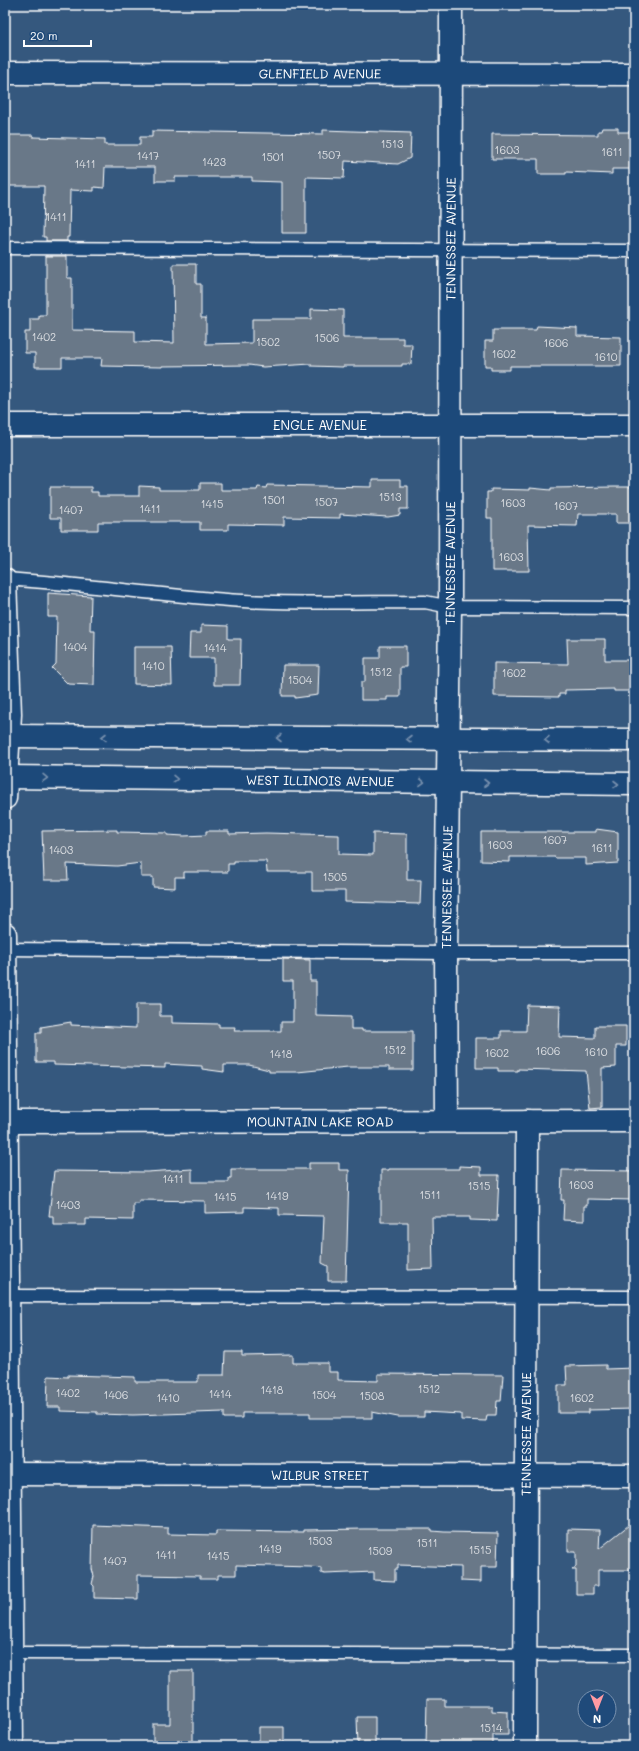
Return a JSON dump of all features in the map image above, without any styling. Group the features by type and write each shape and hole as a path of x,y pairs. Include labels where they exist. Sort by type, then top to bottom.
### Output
{"street":[{"name":"TENNESSEE AVENUE","path":"447,1120 446,954 450,607 451,5"},
{"name":"GLENFIELD AVENUE","path":"5,73 634,74"},
{"name":"ENGLE AVENUE","path":"5,425 634,425"},
{"path":"5,580 10,714 7,736 5,798"},
{"path":"7,736 634,740"},
{"name":"WEST ILLINOIS AVENUE","path":"6,777 634,784"},
{"path":"5,934 8,1653 12,1746"},
{"name":"MOUNTAIN LAKE ROAD","path":"6,1122 447,1120 634,1121"},
{"name":"TENNESSEE AVENUE","path":"525,1746 527,1121"},
{"name":"WILBUR STREET","path":"8,1474 634,1476"}],"lane":[{"path":"5,248 634,251"},
{"path":"5,580 66,583 238,600 425,602 450,607 634,608"},
{"path":"5,949 446,954 634,953"},
{"path":"7,1296 634,1297"},
{"path":"8,1653 634,1655"}],"building":[{"path":"602,128 618,128 618,132 631,132 631,169 612,169 612,174 566,172 566,174 538,174 538,159 492,159 492,134 598,135 598,131 601,131"},
{"path":"323,130 411,133 410,158 398,164 345,161 344,178 306,177 306,233 282,233 282,182 252,181 252,177 175,177 175,181 155,181 155,167 105,167 104,188 94,187 94,191 70,190 69,237 67,237 67,241 46,241 46,237 43,237 44,186 5,186 5,135 105,139 105,145 140,145 140,137 152,137 152,131 323,134"},
{"path":"46,256 67,256 67,278 72,278 72,330 135,331 135,342 174,343 173,264 196,264 196,284 201,284 201,318 206,318 206,344 252,343 252,319 311,319 311,309 343,310 343,338 403,338 403,344 412,344 411,364 402,364 402,366 343,367 311,366 311,364 263,367 249,365 162,367 101,366 102,358 62,358 62,367 35,367 35,353 25,353 25,332 30,332 30,319 39,319 39,315 46,315"},
{"path":"537,326 577,328 577,336 621,337 621,366 510,366 510,370 491,370 491,366 485,366 485,341 493,341 493,330 536,330"},
{"path":"372,480 400,480 400,486 408,486 408,509 400,509 400,515 388,517 340,514 340,518 284,517 284,525 228,524 228,530 200,530 200,522 98,522 98,530 61,530 61,518 50,518 50,487 91,487 91,492 98,492 98,496 139,496 139,486 159,487 159,490 200,490 200,483 221,483 221,490 257,490 258,487 266,488 267,485 372,487"},
{"path":"634,487 634,523 616,523 616,514 578,514 577,526 528,525 529,571 492,571 492,518 487,518 487,492 491,492 491,489 530,490 530,488 551,490 551,488"},
{"path":"48,593 91,596 90,630 95,630 94,685 68,684 52,668 56,664 57,617 48,617"},
{"path":"201,625 228,626 228,639 241,639 240,685 214,685 214,658 189,658 190,633 201,633"},
{"path":"567,639 605,639 605,660 634,660 634,691 614,691 614,689 565,690 565,694 559,694 559,697 494,696 494,663 568,664"},
{"path":"380,646 406,646 406,667 400,667 400,697 387,697 387,700 361,700 361,682 365,682 365,658 380,658"},
{"path":"134,647 171,647 172,685 134,684"},
{"path":"283,665 319,665 318,695 295,698 295,696 282,696"},
{"path":"596,829 618,832 618,863 586,865 586,858 555,857 510,857 510,862 481,861 481,832 596,832"},
{"path":"117,830 117,832 167,833 167,835 184,836 206,835 206,831 229,831 229,834 266,833 339,835 339,854 373,855 373,833 407,834 407,880 421,880 420,904 345,902 345,891 312,891 312,872 267,872 266,861 234,861 234,864 228,864 228,872 184,872 184,877 175,877 175,888 153,887 153,877 141,877 141,863 117,866 67,864 68,880 44,880 42,831"},
{"path":"283,959 310,960 310,981 316,981 316,1016 351,1017 351,1029 362,1029 362,1031 413,1031 413,1070 389,1070 389,1067 348,1067 297,1072 269,1072 269,1070 249,1065 224,1065 224,1072 202,1069 202,1066 165,1064 165,1068 54,1065 54,1062 36,1062 36,1033 41,1033 41,1027 71,1022 71,1025 136,1028 136,1004 160,1004 160,1016 172,1016 172,1023 219,1024 219,1027 235,1027 234,1031 281,1031 281,1022 293,1022 293,981 283,981"},
{"path":"527,1005 560,1006 559,1037 595,1038 595,1026 626,1026 626,1046 616,1046 616,1067 602,1068 602,1107 590,1108 586,1071 518,1069 518,1071 498,1071 498,1068 476,1068 476,1038 501,1038 501,1031 526,1031"},
{"path":"309,1163 339,1163 339,1170 349,1170 346,1281 328,1281 328,1266 322,1263 324,1216 279,1215 279,1208 244,1207 244,1212 205,1213 205,1201 139,1200 139,1203 133,1203 133,1220 86,1219 86,1225 53,1225 53,1216 49,1216 54,1171 147,1172 192,1169 192,1182 229,1182 229,1178 231,1178 231,1169 309,1169"},
{"path":"459,1166 481,1167 481,1175 499,1175 497,1221 470,1220 470,1217 432,1217 433,1269 408,1270 408,1222 381,1222 381,1170 459,1169"},
{"path":"562,1170 634,1171 634,1200 587,1199 587,1206 584,1206 584,1221 563,1220 564,1200 561,1200"},
{"path":"225,1352 242,1352 242,1356 293,1355 293,1363 328,1363 328,1372 338,1372 338,1380 378,1381 378,1374 503,1375 501,1401 497,1401 496,1415 487,1415 486,1421 461,1420 461,1414 424,1412 424,1417 398,1417 372,1412 372,1418 310,1418 310,1413 242,1413 242,1418 224,1418 224,1412 133,1415 97,1414 97,1412 60,1411 60,1407 47,1407 48,1376 68,1377 68,1375 135,1377 135,1382 198,1382 198,1375 224,1375"},
{"path":"606,1365 606,1369 634,1368 634,1409 588,1410 588,1413 558,1413 558,1385 567,1385 566,1366"},
{"path":"634,1521 634,1570 598,1570 598,1586 593,1586 593,1594 576,1594 576,1570 572,1570 576,1567 576,1552 568,1552 568,1529 600,1530 599,1549"},
{"path":"93,1525 168,1528 168,1534 216,1535 216,1531 304,1532 304,1530 364,1529 432,1529 432,1531 444,1532 498,1533 497,1567 481,1567 481,1582 461,1581 461,1567 398,1565 398,1569 395,1569 395,1581 374,1580 374,1572 325,1574 321,1573 321,1568 236,1565 236,1575 218,1575 218,1579 200,1579 200,1576 138,1575 138,1599 94,1598 94,1586 92,1584 94,1576 92,1569"},
{"path":"170,1671 193,1671 193,1746 153,1746 153,1724 170,1724"},
{"path":"427,1699 445,1699 445,1706 492,1706 492,1711 508,1712 508,1735 493,1735 493,1746 426,1746"},
{"path":"357,1717 375,1717 375,1746 358,1746"},
{"path":"259,1727 284,1727 284,1746 259,1746"}]}
